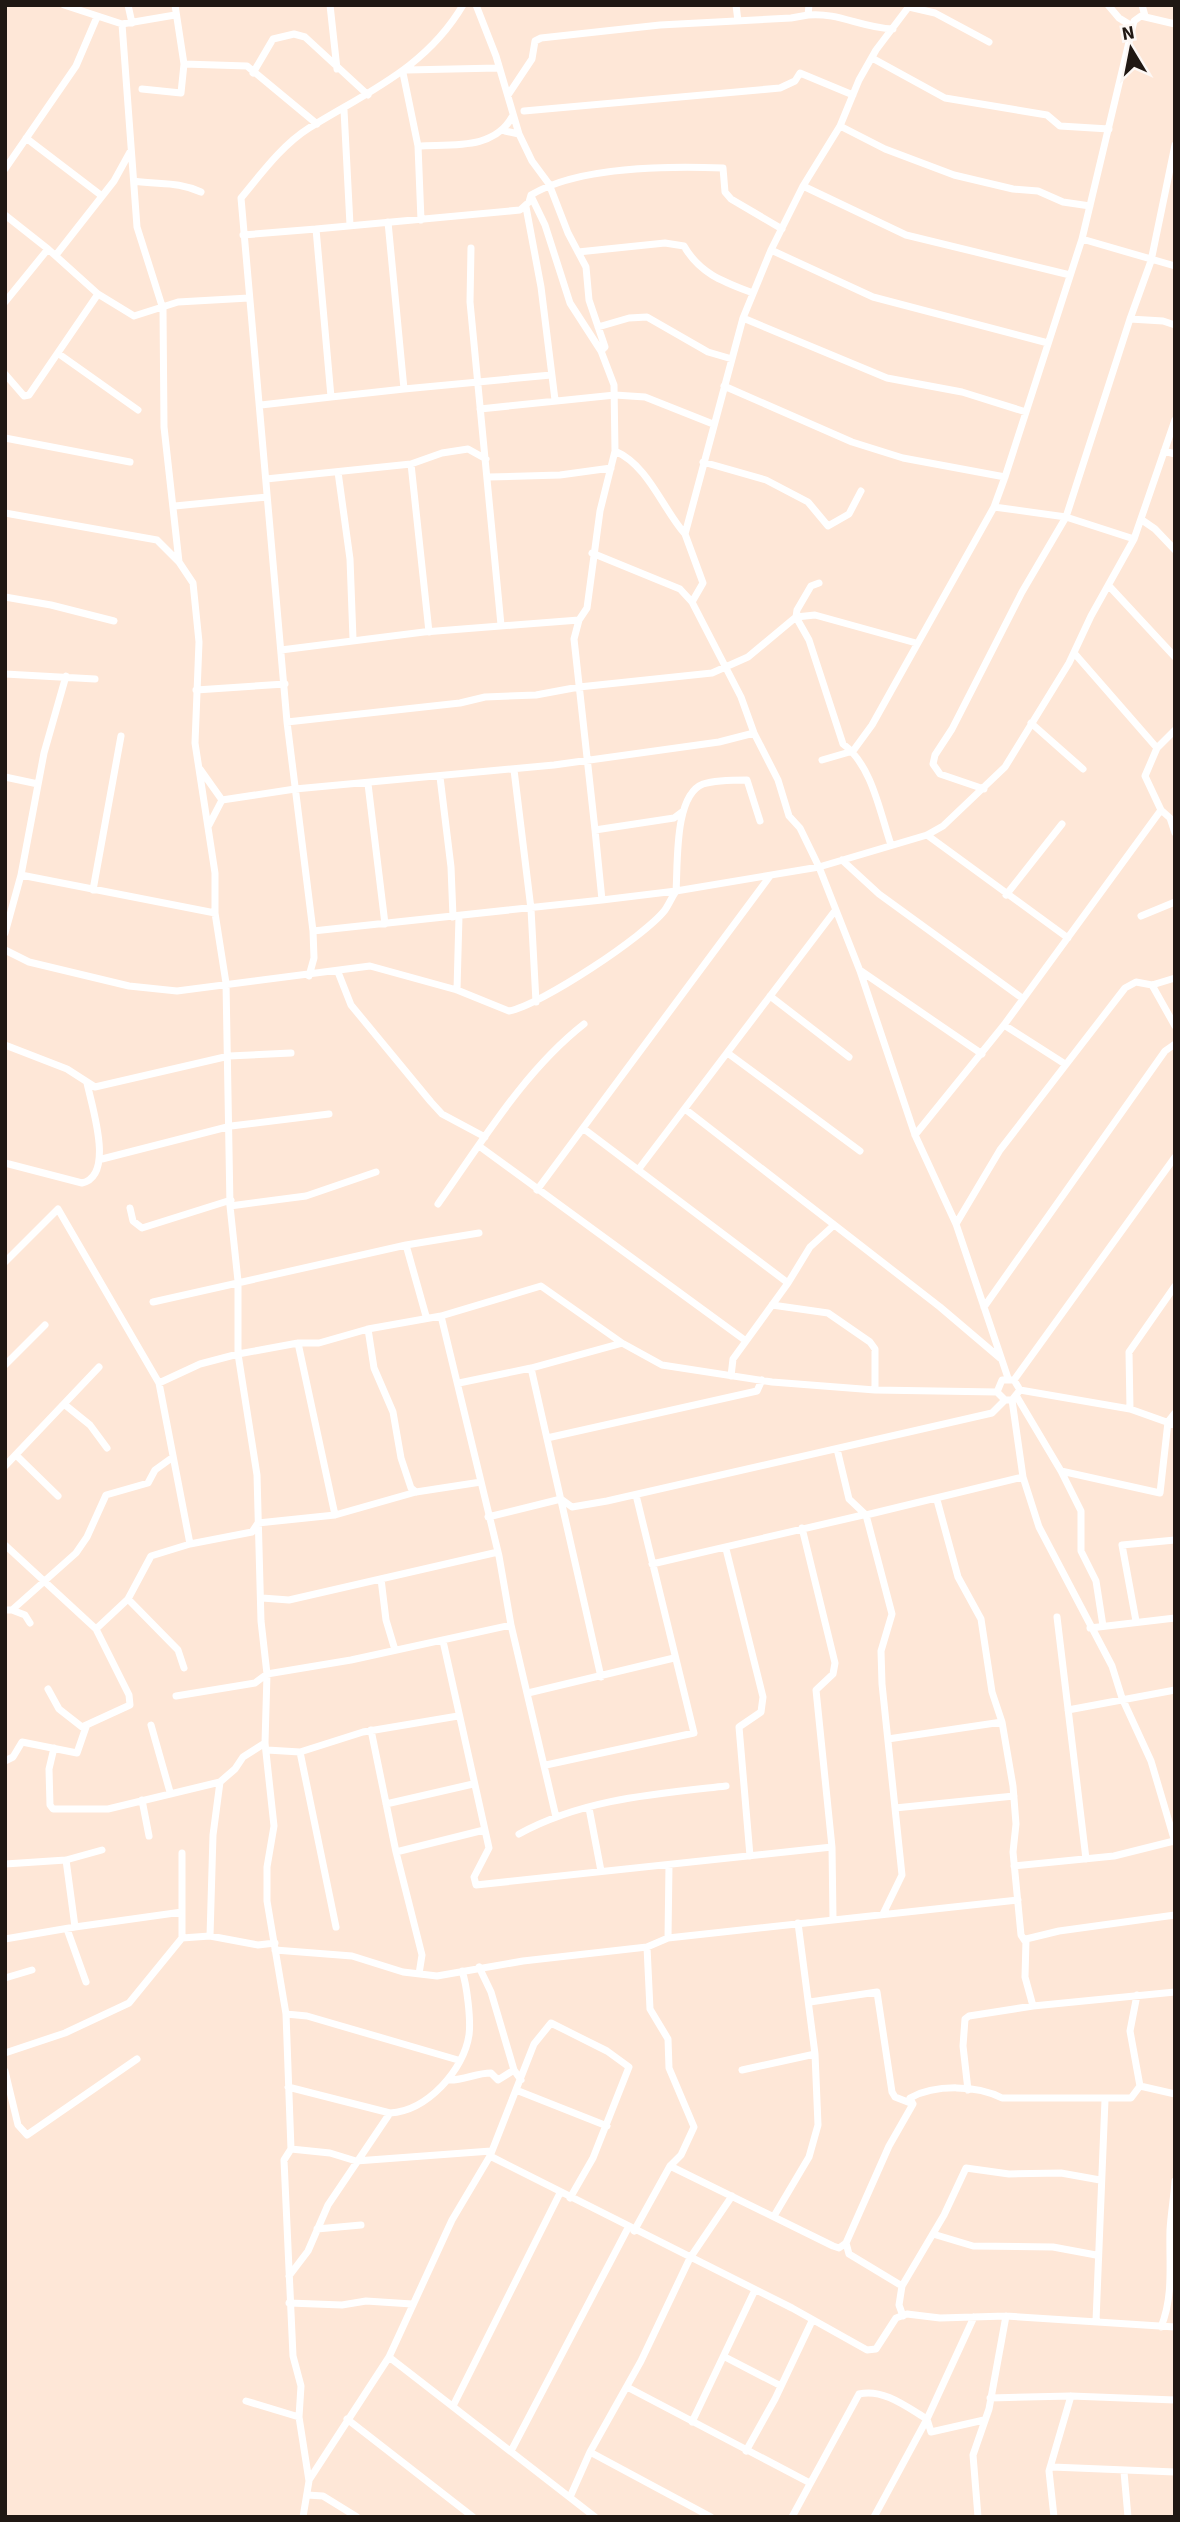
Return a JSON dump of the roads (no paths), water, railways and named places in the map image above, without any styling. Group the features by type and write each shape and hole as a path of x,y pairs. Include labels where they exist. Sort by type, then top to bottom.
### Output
{"street":[{"path":"64,5 122,24 175,15"},
{"path":"128,5 132,23"},
{"path":"142,89 181,93 184,64 175,5"},
{"path":"330,5 337,69"},
{"path":"309,976 314,958 313,931 287,722 261,405 243,235 242,198 271,163 307,129 344,110 405,72 463,5"},
{"path":"476,5 519,134 532,161 549,184 586,267 589,300 605,347 601,351"},
{"path":"736,5 738,21"},
{"path":"808,15 809,5"},
{"path":"1108,5 1119,18 1132,26"},
{"path":"1142,5 1145,16"},
{"path":"685,534 743,318 771,250 803,186 840,126 872,58 909,6 934,13 989,42"},
{"path":"508,95 532,59 535,41 541,38 829,13 874,28 892,29"},
{"path":"822,760 853,751 900,681 916,643 994,507 1082,239 1132,26 1138,17 1145,16 1175,24"},
{"path":"5,169 76,66 97,17"},
{"path":"122,24 137,227 163,309 164,427 175,506 179,562"},
{"path":"253,73 273,39 294,34 304,37 368,95"},
{"path":"872,58 945,98 1047,115 1060,126 1109,129"},
{"path":"184,64 247,66 317,124"},
{"path":"405,72 498,68"},
{"path":"405,72 418,146 421,220"},
{"path":"524,111 780,88 795,81 800,73 853,95"},
{"path":"344,110 351,225"},
{"path":"418,146 493,139 505,131 512,117"},
{"path":"840,126 885,149 954,175 1013,189 1038,191 1063,202 1090,206"},
{"path":"505,131 519,134"},
{"path":"26,138 102,196"},
{"path":"984,789 940,774 933,764 935,755 952,729 1022,592 1066,517 1151,261 1175,145"},
{"path":"56,255 102,196 130,152"},
{"path":"555,400 537,260 526,207 531,195 549,184 637,171 723,168 725,192 731,199 782,229"},
{"path":"134,181 158,185 181,183 201,192"},
{"path":"803,186 906,235 1070,275"},
{"path":"531,195 545,225 570,303 601,351 615,395 615,452 592,553 587,608 579,620 574,639 602,900"},
{"path":"243,235 421,220 520,210 526,207"},
{"path":"5,215 31,232 98,294 134,316 163,309 178,302 249,298"},
{"path":"388,222 404,389"},
{"path":"316,229 331,397"},
{"path":"1082,239 1175,266"},
{"path":"578,252 665,243 684,246 695,264 717,279 753,293"},
{"path":"5,302 48,248"},
{"path":"471,248 470,302 502,625"},
{"path":"771,250 873,297 1048,343"},
{"path":"5,374 24,396 29,395 98,294"},
{"path":"598,327 629,318 648,317 708,352 732,359"},
{"path":"743,318 887,378 962,392 1026,412"},
{"path":"1130,320 1163,321 1175,326"},
{"path":"59,354 138,410"},
{"path":"261,405 551,374"},
{"path":"724,386 852,442 902,458 1005,477"},
{"path":"480,409 615,395 645,397 713,424"},
{"path":"313,931 676,891 818,867 928,835 943,826 1005,767 1075,654 1091,616 1110,587 1134,539 1175,420"},
{"path":"5,438 130,462"},
{"path":"266,479 411,464 442,453 468,449 487,460"},
{"path":"1164,451 1175,454"},
{"path":"615,452 625,456 642,474 685,534 703,583 692,602"},
{"path":"703,462 757,477 808,502 828,526 849,514 862,491"},
{"path":"411,464 429,632"},
{"path":"489,477 549,476 611,467"},
{"path":"338,471 350,559 353,639"},
{"path":"175,506 267,497"},
{"path":"994,507 1066,517 1134,539"},
{"path":"5,513 158,540 179,562 193,583 199,642 195,743 215,873 215,913 226,984 231,1203 238,1281 238,1354 257,1475 267,1674 266,1746 274,1826 267,1867 267,1901 286,2014 290,2149 284,2160 289,2303 293,2356 301,2386 299,2417 309,2481 303,2517"},
{"path":"1142,520 1175,550"},
{"path":"592,553 680,589 692,602 741,697 754,733 778,780 789,816 800,828 818,867 860,971 915,1135 956,1224 1001,1359 1011,1379 1023,1477 1039,1527 1112,1666 1122,1698 1151,1761 1174,1841 1114,1856 1014,1866"},
{"path":"819,583 811,586 797,610 796,617 809,640 843,744 853,751 869,781 891,845"},
{"path":"1110,587 1175,657"},
{"path":"5,597 114,621"},
{"path":"287,722 460,703 485,697 536,695 726,669 758,649 781,626 796,617 815,615 916,643"},
{"path":"281,650 353,639 579,620"},
{"path":"1075,654 1157,748"},
{"path":"5,674 95,679"},
{"path":"5,933 21,876 44,753 66,676"},
{"path":"196,690 285,684"},
{"path":"1031,723 1083,769"},
{"path":"1175,730 1157,748 1145,776 1161,810 1170,818 1175,833"},
{"path":"222,800 295,789 514,770 697,745 754,733"},
{"path":"93,890 121,736"},
{"path":"198,765 222,800"},
{"path":"514,770 531,909 536,1002"},
{"path":"5,777 38,784"},
{"path":"440,777 456,916 457,990"},
{"path":"5,950 29,962 129,986 177,991 370,966 386,968 457,990 509,1011 536,1002 631,939 664,911 676,891 682,812 692,791 703,784 747,780 760,821"},
{"path":"368,784 385,924"},
{"path":"207,829 222,800"},
{"path":"915,1135 1004,1025 1161,810"},
{"path":"594,830 674,818 682,812"},
{"path":"1006,895 1062,824"},
{"path":"928,835 1006,895 1068,938"},
{"path":"842,860 879,894 1022,998"},
{"path":"21,876 215,913"},
{"path":"537,1190 584,1129 601,1100 770,876"},
{"path":"1141,916 1175,902"},
{"path":"638,1170 729,1054 834,912"},
{"path":"860,971 982,1054"},
{"path":"338,972 351,1004 436,1108 485,1137"},
{"path":"956,1224 1000,1150 1125,988 1136,982 1152,985 1175,978"},
{"path":"1152,985 1175,1026"},
{"path":"770,996 849,1057"},
{"path":"438,1204 485,1137 555,1048 584,1024"},
{"path":"1004,1025 1065,1064"},
{"path":"984,1307 1165,1051 1175,1044"},
{"path":"5,1045 67,1069 87,1083 104,1087 229,1056 291,1053"},
{"path":"729,1054 860,1151"},
{"path":"5,1163 82,1183 93,1178 102,1159 87,1083"},
{"path":"685,1109 940,1307 1001,1359"},
{"path":"102,1159 231,1126 329,1114"},
{"path":"584,1129 788,1283"},
{"path":"480,1146 746,1341"},
{"path":"997,1392 998,1385 1011,1379 1175,1157"},
{"path":"131,1208 133,1221 142,1228 231,1203 306,1196 376,1172"},
{"path":"5,1262 58,1209 159,1383 190,1544"},
{"path":"731,1376 733,1359 788,1283 810,1247 833,1226"},
{"path":"153,1302 238,1281 346,1261 406,1245 479,1233"},
{"path":"406,1245 425,1316"},
{"path":"159,1383 200,1364 238,1354 298,1343 319,1343 425,1316 441,1316 541,1286 622,1343 662,1365 762,1380 875,1390 997,1392 1013,1397 1130,1409 1171,1424"},
{"path":"1130,1409 1129,1352 1175,1286"},
{"path":"772,1305 828,1313 870,1342 875,1349 875,1390"},
{"path":"441,1316 498,1552 511,1625 546,1765 556,1817"},
{"path":"5,1365 45,1325"},
{"path":"368,1329 374,1368 393,1412 401,1458 411,1488 416,1492"},
{"path":"298,1343 335,1515"},
{"path":"459,1383 531,1368 622,1343"},
{"path":"5,1466 99,1367"},
{"path":"531,1368 601,1676"},
{"path":"547,1438 757,1391 762,1380"},
{"path":"488,1517 561,1499 572,1507 636,1495 992,1413 1013,1397"},
{"path":"1013,1397 1061,1471 1081,1511 1081,1551 1096,1581 1103,1626"},
{"path":"64,1404 90,1425 107,1448"},
{"path":"1061,1471 1160,1493 1175,1413"},
{"path":"837,1449 849,1499 865,1515 892,1614 881,1651 902,1875 883,1914"},
{"path":"16,1455 58,1496"},
{"path":"9,1610 76,1553 87,1537 106,1495 148,1483 155,1470 173,1457"},
{"path":"652,1564 726,1549 802,1528 937,1500 1023,1477"},
{"path":"258,1523 335,1515 416,1492 481,1482"},
{"path":"546,1765 694,1733 636,1495"},
{"path":"937,1500 958,1577 981,1619 992,1692 1002,1722 1014,1796 1014,1866 1021,1935 1025,1941 1059,1931 1175,1915"},
{"path":"96,1629 128,1600 151,1556 190,1544 252,1532 258,1523"},
{"path":"802,1528 835,1663 833,1674 816,1690 832,1847 833,1918"},
{"path":"1136,1621 1122,1545 1175,1540"},
{"path":"5,1545 96,1629 131,1702 126,1709 86,1727 78,1752 22,1741 12,1759 5,1761"},
{"path":"726,1549 763,1697 761,1712 739,1727 750,1856"},
{"path":"262,1598 289,1600 498,1552"},
{"path":"381,1579 386,1620 395,1650"},
{"path":"128,1600 178,1650 184,1668"},
{"path":"9,1610 25,1615 30,1623"},
{"path":"1057,1617 1086,1859"},
{"path":"1090,1628 1175,1618"},
{"path":"176,1696 256,1683 267,1674 443,1641 511,1625"},
{"path":"443,1641 489,1848 474,1877 476,1885 832,1847"},
{"path":"528,1693 674,1658"},
{"path":"48,1689 60,1709 86,1727"},
{"path":"1068,1710 1175,1690"},
{"path":"54,1748 49,1769 48,1799 53,1809 108,1809 220,1782 235,1769 243,1757 266,1746 300,1752 371,1730 458,1716"},
{"path":"888,1740 1002,1722"},
{"path":"151,1725 170,1792"},
{"path":"371,1730 396,1852 422,1955 419,1974"},
{"path":"300,1752 336,1927"},
{"path":"209,1936 213,1835 220,1782"},
{"path":"386,1804 473,1784"},
{"path":"519,1834 556,1817 628,1796 726,1786"},
{"path":"895,1808 1014,1796"},
{"path":"142,1800 149,1836"},
{"path":"589,1808 601,1871"},
{"path":"396,1852 484,1830"},
{"path":"5,1864 66,1860 102,1850"},
{"path":"5,2053 65,2033 129,2003 181,1938 182,1853"},
{"path":"66,1860 71,1928 86,1982"},
{"path":"668,1938 670,1865"},
{"path":"181,1938 209,1936 239,1943 352,1956 419,1974 437,1976 479,1967 647,1947 668,1938 1018,1900"},
{"path":"5,1939 182,1912"},
{"path":"774,2216 809,2157 816,2137 814,2054 798,1923"},
{"path":"1026,1939 1025,1977 1033,2006"},
{"path":"511,2451 631,2230 670,2166 681,2155 694,2127 669,2068 668,2039 650,2009 647,1947"},
{"path":"479,1967 491,1992 514,2070 521,2080"},
{"path":"5,1978 32,1970"},
{"path":"288,2087 390,2113 400,2112 417,2104 450,2080 470,2034 466,1983 462,1970"},
{"path":"808,1999 810,2002 832,2001 877,1992 892,2092 913,2104"},
{"path":"968,2090 963,2046 965,2019 1033,2006 1175,1992"},
{"path":"913,2104 910,2098 916,2095 958,2088 1002,2098 1131,2098 1140,2087 1130,2032 1137,1995"},
{"path":"286,2014 307,2016 458,2060"},
{"path":"309,2481 389,2357 452,2220 491,2154 534,2044 547,2025 556,2024 629,2067 593,2158 570,2198"},
{"path":"742,2070 814,2054"},
{"path":"5,2071 18,2125 27,2135 137,2059"},
{"path":"450,2080 464,2080 472,2074 491,2073 498,2080 514,2070"},
{"path":"1140,2087 1175,2094"},
{"path":"516,2090 607,2126"},
{"path":"1096,2320 1105,2100"},
{"path":"670,2166 839,2248 846,2243 889,2146 913,2104"},
{"path":"289,2276 308,2251 315,2229 356,2161 390,2113"},
{"path":"290,2149 330,2154 356,2161 491,2154 631,2230 872,2351 880,2346 896,2318 903,2316 1006,2316 1096,2320 1133,2327 1174,2327 1167,2311"},
{"path":"903,2316 899,2305 902,2286 933,2234 966,2168 1009,2174 1061,2173 1100,2180"},
{"path":"1161,2327 1167,2311 1175,2181"},
{"path":"453,2406 560,2193"},
{"path":"570,2497 590,2452 627,2387 690,2258 732,2196"},
{"path":"315,2229 362,2225"},
{"path":"933,2234 974,2246 1045,2247 1097,2255"},
{"path":"846,2243 849,2254 902,2286"},
{"path":"692,2422 754,2292"},
{"path":"398,2302 406,2316"},
{"path":"289,2303 412,2304"},
{"path":"978,2517 973,2455 990,2398 1006,2316"},
{"path":"874,2517 927,2418 974,2317"},
{"path":"746,2452 812,2321"},
{"path":"389,2357 595,2517"},
{"path":"725,2357 781,2386"},
{"path":"627,2387 746,2452 810,2483"},
{"path":"792,2517 852,2402 859,2394 885,2396 927,2418 931,2432 984,2420"},
{"path":"990,2398 1071,2396 1175,2400"},
{"path":"1054,2517 1049,2478 1071,2396"},
{"path":"246,2401 299,2417"},
{"path":"347,2419 473,2517"},
{"path":"590,2452 711,2517"},
{"path":"1052,2467 1175,2472"},
{"path":"1124,2472 1128,2517"},
{"path":"307,2495 323,2496 357,2517"}]}
